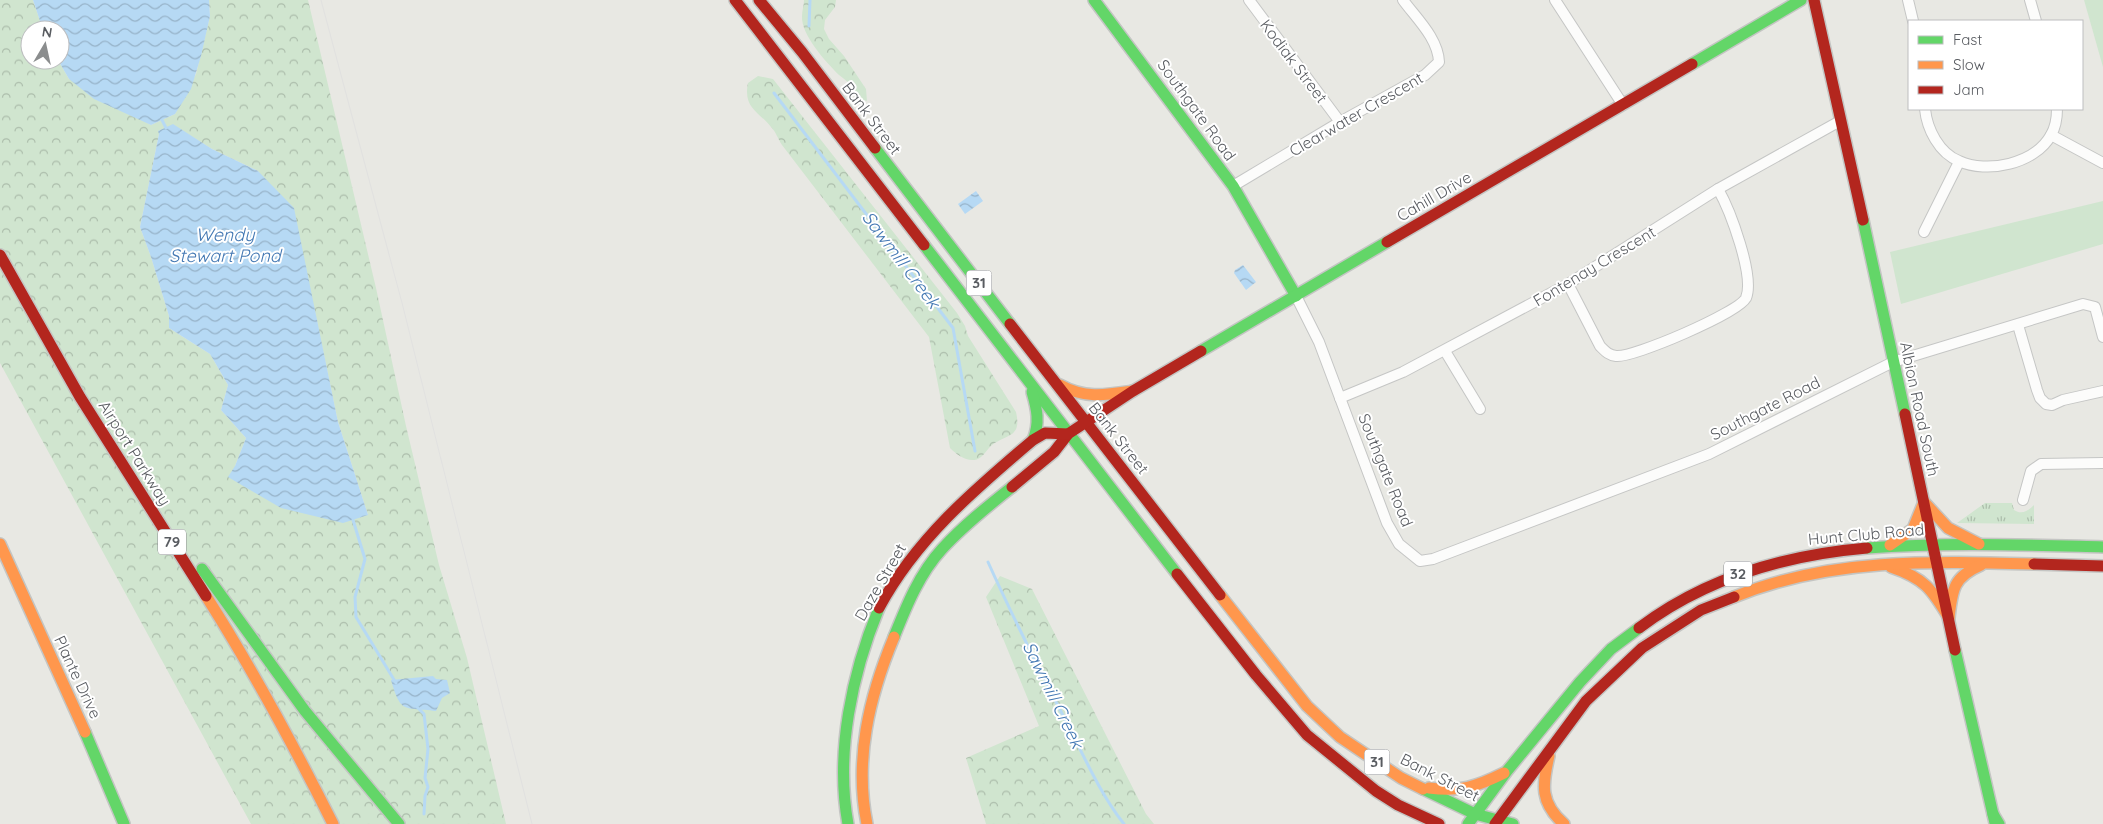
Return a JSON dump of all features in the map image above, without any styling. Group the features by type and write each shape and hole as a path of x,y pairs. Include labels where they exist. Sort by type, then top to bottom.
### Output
{"main road":[{"name":"31","path":"735,0 1068,434 1236,647 1256,676 1307,735 1325,750 1376,791 1398,805 1439,824"},
{"name":"Bank Street","path":"759,0 1052,380 1308,706 1340,737 1416,786 1475,814 1496,822 1513,824"},
{"name":"Southgate Road","path":"1094,0 1233,186 1296,296"},
{"name":"Cahill Drive","path":"1086,422 1133,391 1801,0"},
{"name":"Albion Road South","path":"1814,0 1924,502 1935,562 1995,821"},
{"path":"770,44 786,34"},
{"name":"Airport Parkway","path":"0,255 80,397 262,687 293,743 333,824"},
{"path":"1052,380 1072,393 1091,397 1133,391"},
{"path":"1030,383 1039,425 1033,440"},
{"path":"80,397 305,711 399,824"},
{"path":"867,824 862,800 861,767 865,731 878,672 908,603 926,571 941,550 997,497 1054,452 1068,434 1086,422"},
{"name":"Daze Street","path":"848,824 843,801 842,778 845,736 859,666 868,636 884,601 919,546 958,504 1033,440 1044,433 1068,434"},
{"path":"984,482 997,497"},
{"path":"1889,546 1913,529 1924,502 1948,528 1982,546"},
{"path":"1138,524 1157,513"},
{"name":"Plante Drive","path":"0,545 99,762 124,824"},
{"name":"Hunt Club Road","path":"1468,824 1588,672 1626,637 1683,598 1749,570 1783,560 1830,551 1889,546 1932,545 2103,547"},
{"name":"Hunt Club Road","path":"1496,822 1586,701 1603,682 1640,650 1688,617 1743,591 1791,576 1834,568 1880,564 1935,562 2103,566"},
{"path":"1880,564 1909,572 1923,579 1933,590 1949,618"},
{"path":"1949,618 1954,583 1968,570 1984,564"},
{"path":"1236,647 1252,636"},
{"path":"859,666 878,672"},
{"path":"262,687 323,824"},
{"path":"1325,750 1340,737"},
{"path":"1551,748 1544,780 1544,796 1551,812 1564,824"},
{"path":"1416,786 1440,790 1469,790 1508,771"},
{"path":"843,801 862,800"},
{"path":"1398,805 1412,824"}],"street":[{"name":"Kodiak Street","path":"1249,0 1340,122"},
{"name":"Clearwater Crescent","path":"1233,186 1340,122 1425,75 1439,62 1438,51 1433,40 1403,0"},
{"path":"1555,0 1623,105"},
{"path":"1908,0 1913,20"},
{"path":"2030,0 2036,20"},
{"path":"1924,110 1926,122 1936,141 1950,156 1959,162 1990,168 2020,162 2037,150 2051,135 2057,110"},
{"name":"Fontenay Crescent","path":"1340,398 1404,372 1568,284 1718,189 1840,121"},
{"path":"2051,135 2103,163"},
{"path":"1924,232 1959,162"},
{"path":"1568,284 1600,346 1607,353 1616,356 1630,354 1698,328 1736,307 1745,299 1748,288 1748,276 1732,217 1718,189"},
{"name":"Southgate Road","path":"1296,296 1319,342 1387,523 1399,544 1420,561 1433,559 1709,454 1893,362"},
{"path":"1893,362 2082,304 2095,307 2103,337"},
{"path":"2018,325 2037,390 2040,398 2046,404 2052,405 2063,400 2103,391"},
{"path":"1445,351 1480,410"},
{"path":"2023,500 2031,471 2041,464 2103,463"}],"green space":[{"path":"0,0 33,0 40,20 20,20 20,70 64,70 69,79 151,125 175,114 196,74 210,16 209,0 308,0 439,565 467,658 506,824 251,824 0,363","holes":["173,125 212,149 258,171 313,303 338,422 368,515 235,466 246,438 221,410 228,385 210,354 169,328 169,316 140,227 159,134"]},
{"path":"804,0 836,0 835,7 825,20 824,29 829,39 844,56 866,89 867,101 859,99 853,88 828,63 810,40 803,23"},
{"path":"2084,0 2103,0 2103,67"},
{"path":"758,76 773,79 957,313 965,326 968,336 1016,412 1017,427 1015,431 992,445 981,457 969,460 950,448 929,337 782,145 773,129 750,104 747,91 748,83"},
{"path":"2103,201 2103,244 1901,304 1890,252"},
{"path":"1985,503 2012,503 2014,510 2020,512 2027,511 2034,505 2034,524 1957,523"},
{"path":"1000,576 1032,589 1146,814 1154,824 986,824 966,758 1039,726 986,597"}],"water":[{"path":"33,0 209,0 210,16 191,89 175,114 151,125 94,99 69,79 64,70 70,70 70,20 40,20"},
{"name":"Wendy Stewart Pond","path":"173,124 212,149 258,171 294,208 338,422 368,515 343,523 281,508 228,477 235,466 246,438 221,410 228,385 210,354 169,328 169,316 140,227 159,134 158,131"},
{"path":"976,191 983,201 965,214 958,204"},
{"path":"1243,265 1256,282 1246,290 1234,273 1235,270"},
{"path":"433,676 436,679 447,680 450,693 442,698 436,711 405,707 401,704 391,680"}],"waterway":[{"name":"Sawmill Creek","path":"809,26 810,0"},
{"name":"Sawmill Creek","path":"774,93 953,328 975,451"},
{"path":"162,120 166,128"},
{"path":"353,520 365,559 355,597 356,617 396,683"},
{"name":"Sawmill Creek","path":"988,562 1028,647 1089,767 1124,824"},
{"path":"417,707 424,714 428,749 425,778 428,787 425,796 424,814"}],"tram line":[{"path":"321,0 402,303 532,824"}],"traffic: fast":[{"path":"1094,0 1233,186 1296,296"},
{"path":"1692,64 1801,0"},
{"path":"875,148 1010,324"},
{"path":"1863,220 1905,414"},
{"path":"1201,351 1387,242"},
{"path":"924,245 1177,574"},
{"path":"1032,392 1037,416 1033,440"},
{"path":"894,637 903,614 926,569 967,524 1012,487"},
{"path":"1867,548 1956,545 2103,547"},
{"path":"202,569 305,711 399,824"},
{"path":"848,824 844,797 844,769 849,714 861,659 879,608"},
{"path":"1468,824 1507,771 1580,682 1611,649 1639,628"},
{"path":"1955,650 1995,823"},
{"path":"85,732 124,824"},
{"path":"1423,789 1475,814 1513,824"},
{"path":"1993,814 1999,824"}],"traffic: slow":[{"path":"1060,385 1078,392 1096,395 1133,391"},
{"path":"1890,545 1913,529 1924,502 1948,528 1979,544"},
{"path":"0,544 85,732"},
{"path":"1734,597 1770,584 1806,575 1844,569 1919,563 2034,564"},
{"path":"1949,618 1953,592 1959,580 1965,574 1981,565"},
{"path":"1891,567 1912,576 1926,586 1949,618"},
{"path":"1220,595 1307,706 1340,737 1401,778 1423,789"},
{"path":"206,596 272,708 333,824"},
{"path":"867,824 862,776 866,729 877,683 894,637"},
{"path":"1549,756 1544,785 1545,793 1551,809 1564,824"},
{"path":"1429,788 1459,789 1485,782 1504,773"}],"traffic: jam":[{"path":"735,0 924,245"},
{"path":"759,0 802,52 875,148"},
{"path":"1814,0 1863,220"},
{"path":"1387,242 1692,64"},
{"path":"0,255 80,397 206,596"},
{"path":"1010,324 1220,595"},
{"path":"1012,487 1054,452 1068,434 1133,391 1201,351"},
{"path":"1905,414 1955,650"},
{"path":"879,608 910,560 928,538 968,497 1033,440 1045,433 1068,434"},
{"path":"1639,628 1664,610 1691,595 1747,572 1806,556 1867,548"},
{"path":"2034,564 2103,566"},
{"path":"1177,574 1256,675 1307,735 1376,791 1398,805 1439,824"},
{"path":"1495,824 1586,701 1642,648 1701,610 1734,597"}]}
